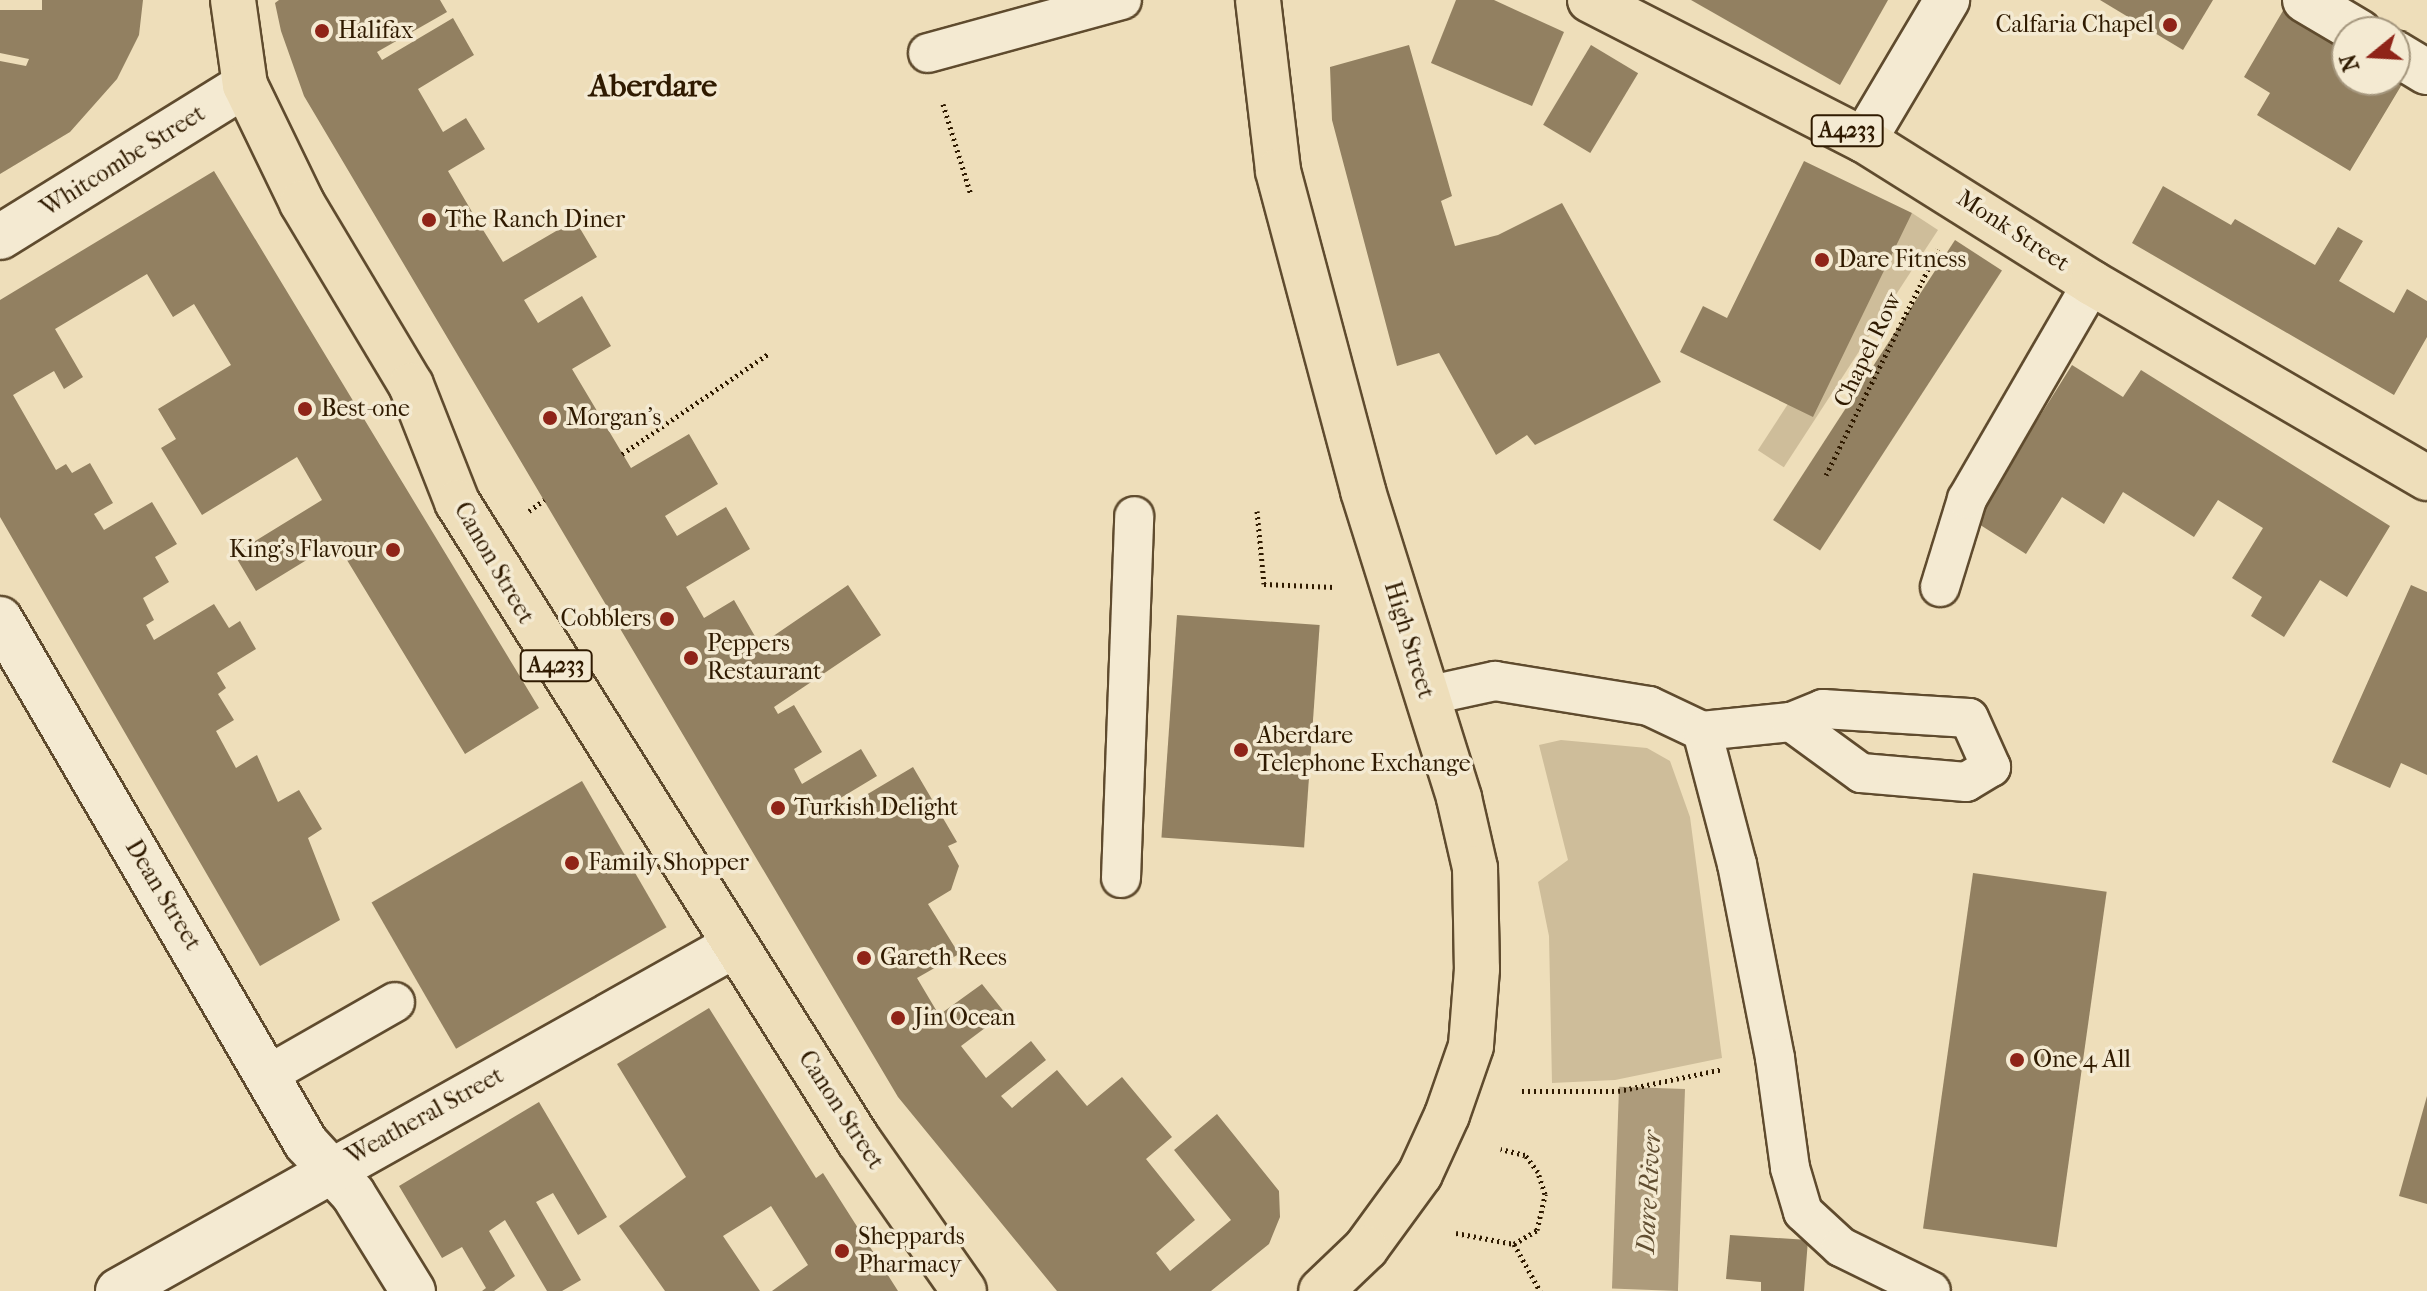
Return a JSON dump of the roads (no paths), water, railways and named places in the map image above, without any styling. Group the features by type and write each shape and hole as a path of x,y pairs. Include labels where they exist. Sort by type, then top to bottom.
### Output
{"main road":[{"name":"Canon Street","path":"233,0 245,85 302,203 411,385 457,502 859,1141 964,1291"},
{"name":"High Street","path":"1258,0 1278,171 1363,491 1475,868 1477,969 1471,1046 1420,1174 1366,1248 1321,1291"},
{"name":"Monk Street","path":"1590,0 1864,140 1963,198 2092,283 2427,478"}],"street":[{"path":"1864,140 1947,0"},
{"path":"2305,0 2332,16"},
{"name":"Whitcombe Street","path":"0,237 245,85"},
{"name":"Dean Street","path":"0,619 269,1074 306,1143 353,1194 413,1291"},
{"name":"Weatheral Street","path":"118,1291 329,1168 735,945"}],"lane":[{"path":"928,53 1122,0"},
{"path":"1940,587 1967,499 2092,283"},
{"path":"1121,878 1134,516"},
{"path":"1426,696 1495,681 1649,706 1702,731 1791,722"},
{"path":"1702,731 1737,864 1775,1058 1790,1168 1803,1212 1841,1247 1931,1291"},
{"path":"269,1074 395,1002"}],"water":[{"name":"Dare River","path":"1619,1087 1685,1089 1678,1291 1612,1289"}],"place":[{"name":"Calfaria Chapel","path":"2170,25"},
{"name":"Halifax","path":"322,31"},
{"name":"The Ranch Diner","path":"429,220"},
{"name":"Dare Fitness","path":"1822,260"},
{"name":"Best-one","path":"305,409"},
{"name":"Morgan's","path":"550,418"},
{"name":"King's Flavour","path":"393,550"},
{"name":"Cobblers","path":"667,619"},
{"name":"Peppers Restaurant","path":"691,658"},
{"name":"Aberdare Telephone Exchange","path":"1241,750"},
{"name":"Turkish Delight","path":"778,808"},
{"name":"Family Shopper","path":"572,863"},
{"name":"Gareth Rees","path":"864,958"},
{"name":"Jin Ocean","path":"898,1018"},
{"name":"One 4 All","path":"2017,1060"},
{"name":"Sheppards Pharmacy","path":"842,1251"}],"district":[{"name":"Aberdare","path":"653,86"}]}
